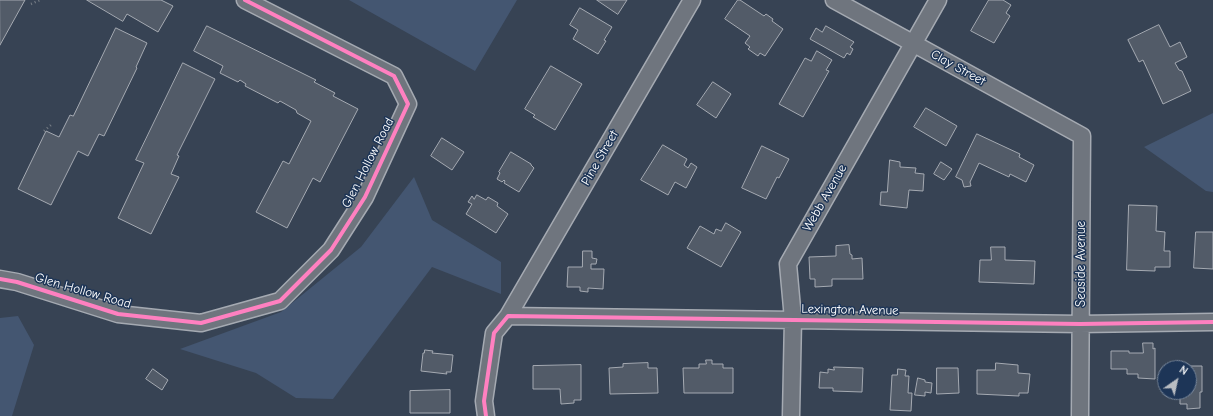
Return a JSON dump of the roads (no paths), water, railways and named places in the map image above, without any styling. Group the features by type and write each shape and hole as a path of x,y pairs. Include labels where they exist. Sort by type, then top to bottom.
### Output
{"street":[{"name":"Glen Hollow Road","path":"0,279 17,282 118,314 201,322 280,301 331,250 365,197 408,104 394,76 245,0"},
{"name":"Pine Street","path":"508,316 692,0"},
{"name":"Clay Street","path":"834,0 1082,136"},
{"name":"Webb Avenue","path":"791,416 793,319 788,264 938,0"},
{"name":"Seaside Avenue","path":"1080,416 1082,136"},
{"name":"Lexington Avenue","path":"508,316 1080,324 1213,322"},
{"path":"486,416 484,401 494,333 508,316"}]}
